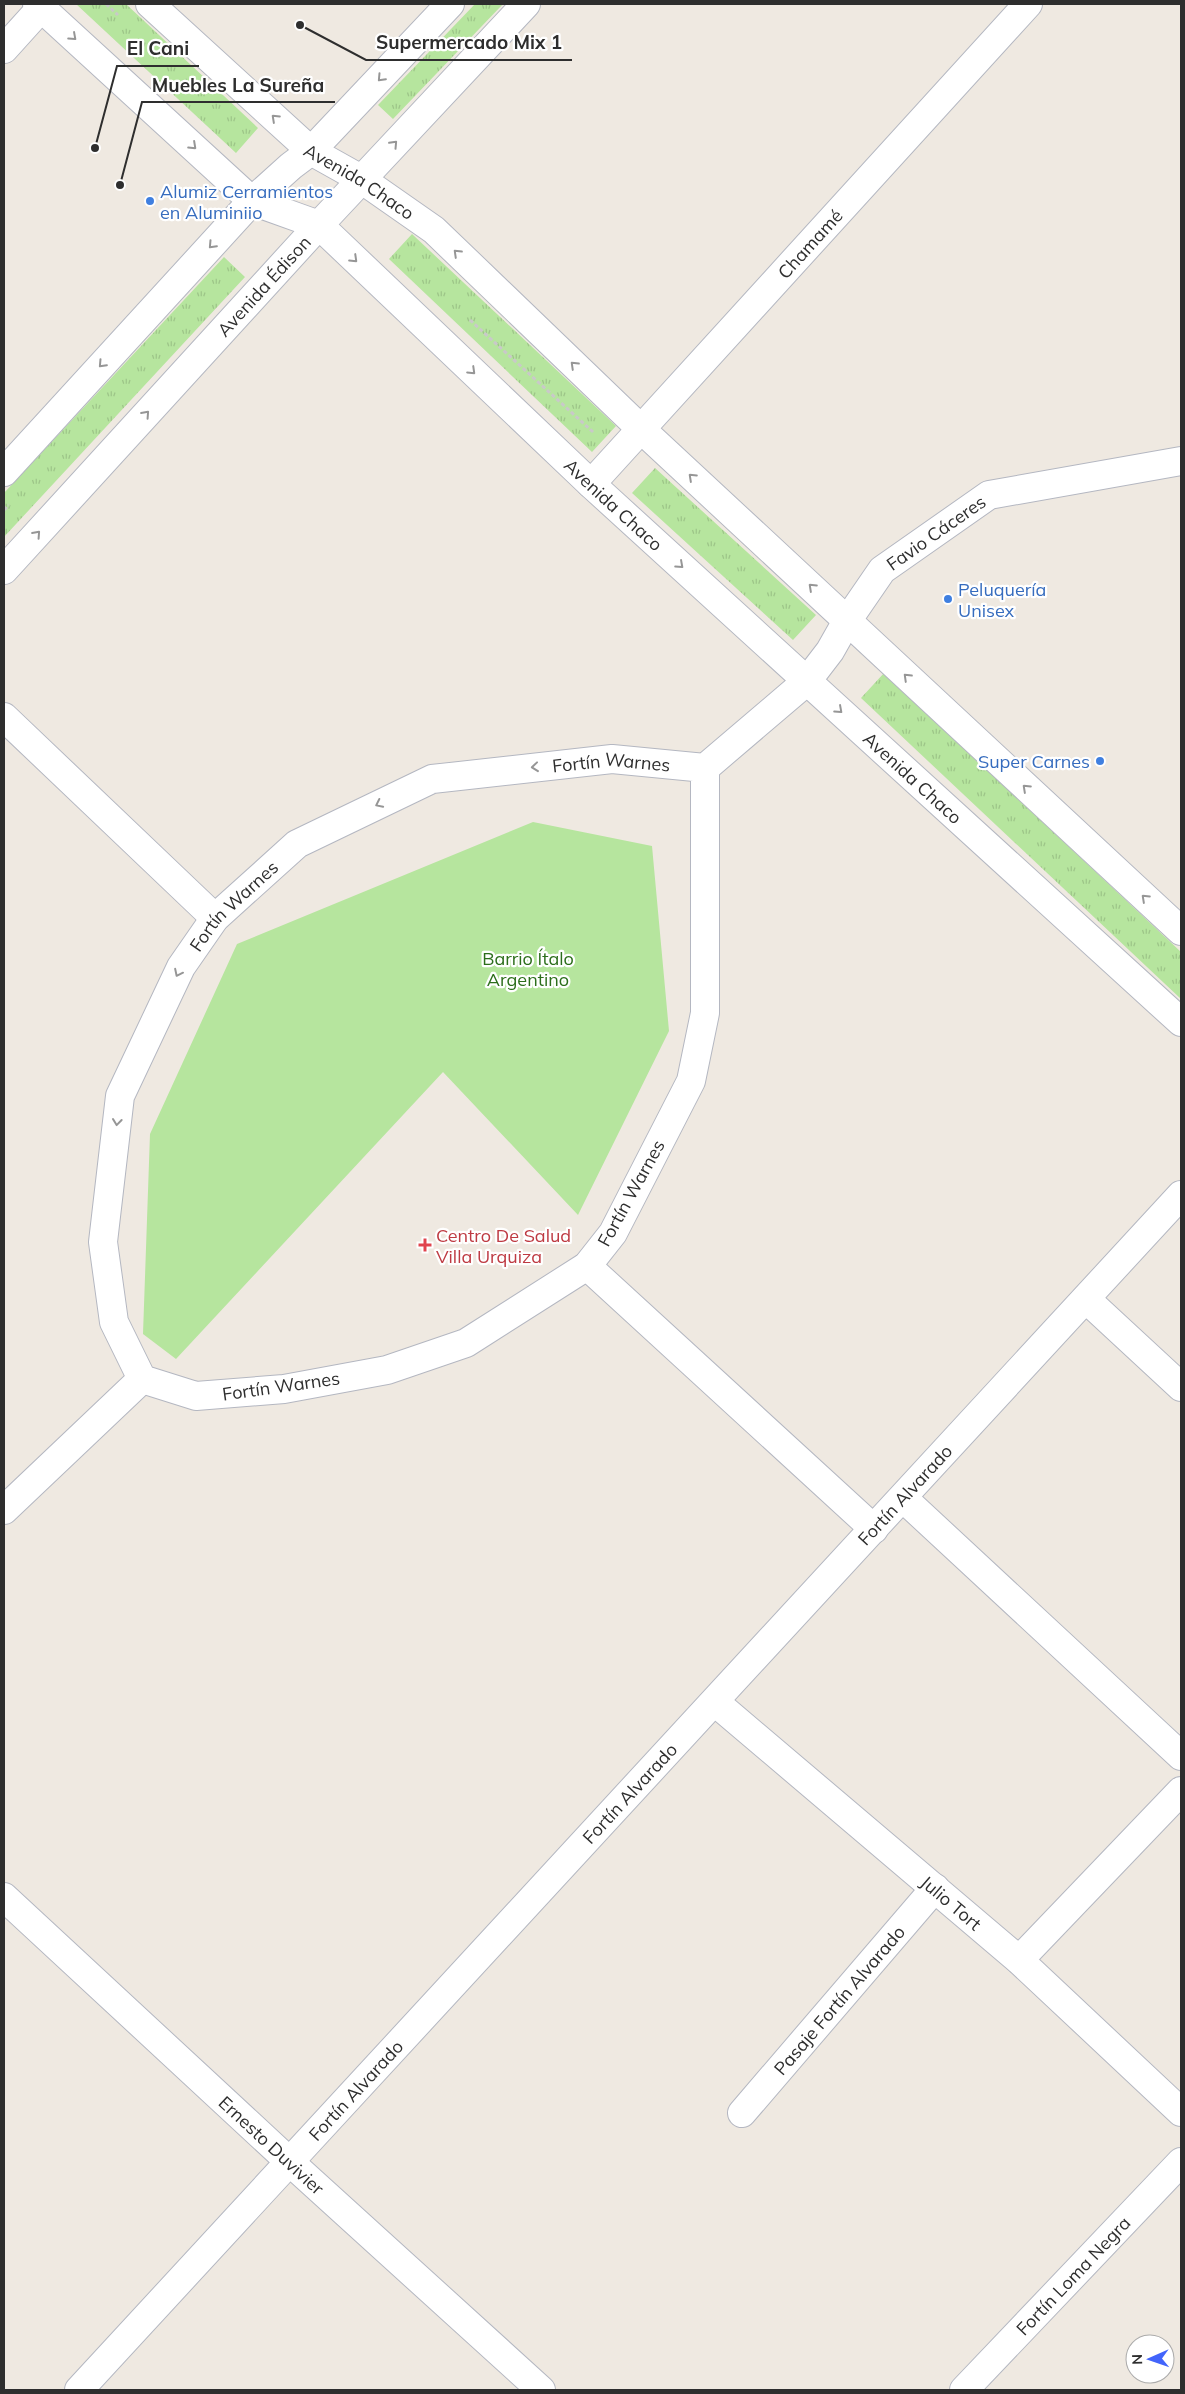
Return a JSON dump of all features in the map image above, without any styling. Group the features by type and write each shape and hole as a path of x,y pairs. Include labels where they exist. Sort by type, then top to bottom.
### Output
{"street":[{"name":"Avenida Chaco","path":"150,4 311,151 361,179 434,230 641,429 1181,931"},
{"path":"4,472 252,202 290,166 311,151 450,4"},
{"name":"Avenida Édison","path":"4,570 318,225 526,4"},
{"name":"Chamamé","path":"591,484 1028,4"},
{"name":"Avenida Chaco","path":"39,6 252,202 318,225 591,484 1181,1022"},
{"path":"4,49 39,6"},
{"name":"Favio Cáceres","path":"806,681 830,651 847,621 882,570 989,495 1181,461"},
{"path":"705,768 806,681"},
{"path":"4,717 215,918"},
{"name":"Fortín Warnes","path":"612,759 705,768 705,1013 691,1081 613,1232 587,1266 466,1343 387,1370 284,1389 196,1396 142,1379 114,1322 103,1242 120,1096 181,967 215,918 297,844 432,779 612,759"},
{"name":"Fortín Alvarado","path":"79,2390 291,2163 1181,1195"},
{"path":"587,1266 874,1529"},
{"path":"1086,1299 1181,1387"},
{"path":"4,1510 142,1379"},
{"path":"903,1498 1181,1756"},
{"name":"Julio Tort","path":"715,1702 1019,1960 1181,2112"},
{"path":"1019,1960 1181,1791"},
{"name":"Pasaje Fortín Alvarado","path":"742,2113 935,1888"},
{"name":"Ernesto Duvivier","path":"4,1897 291,2163 541,2390"},
{"name":"Fortín Loma Negra","path":"964,2390 1181,2162"}],"green space":[{"path":"76,4 126,4 258,128 236,153"},
{"path":"475,4 503,4 393,119 378,105"},
{"path":"412,234 616,426 592,452 389,259"},
{"path":"224,257 245,277 4,537 4,493"},
{"path":"655,468 816,615 793,640 632,493"},
{"path":"884,673 1181,952 1181,999 861,698"},
{"name":"Barrio Ítalo Argentino","path":"533,822 652,846 669,1031 578,1215 443,1072 176,1359 143,1334 150,1134 237,944"}],"place":[{"name":"Supermercado Mix 1","path":"300,25"},
{"name":"El Cani","path":"95,148"},
{"name":"Muebles La Sureña","path":"120,185"},
{"name":"Alumiz Cerramientos en Aluminiio","path":"150,201"},
{"name":"Peluquería Unisex","path":"948,599"},
{"name":"Super Carnes","path":"1100,761"},
{"name":"Centro De Salud Villa Urquiza","path":"425,1245"}]}
